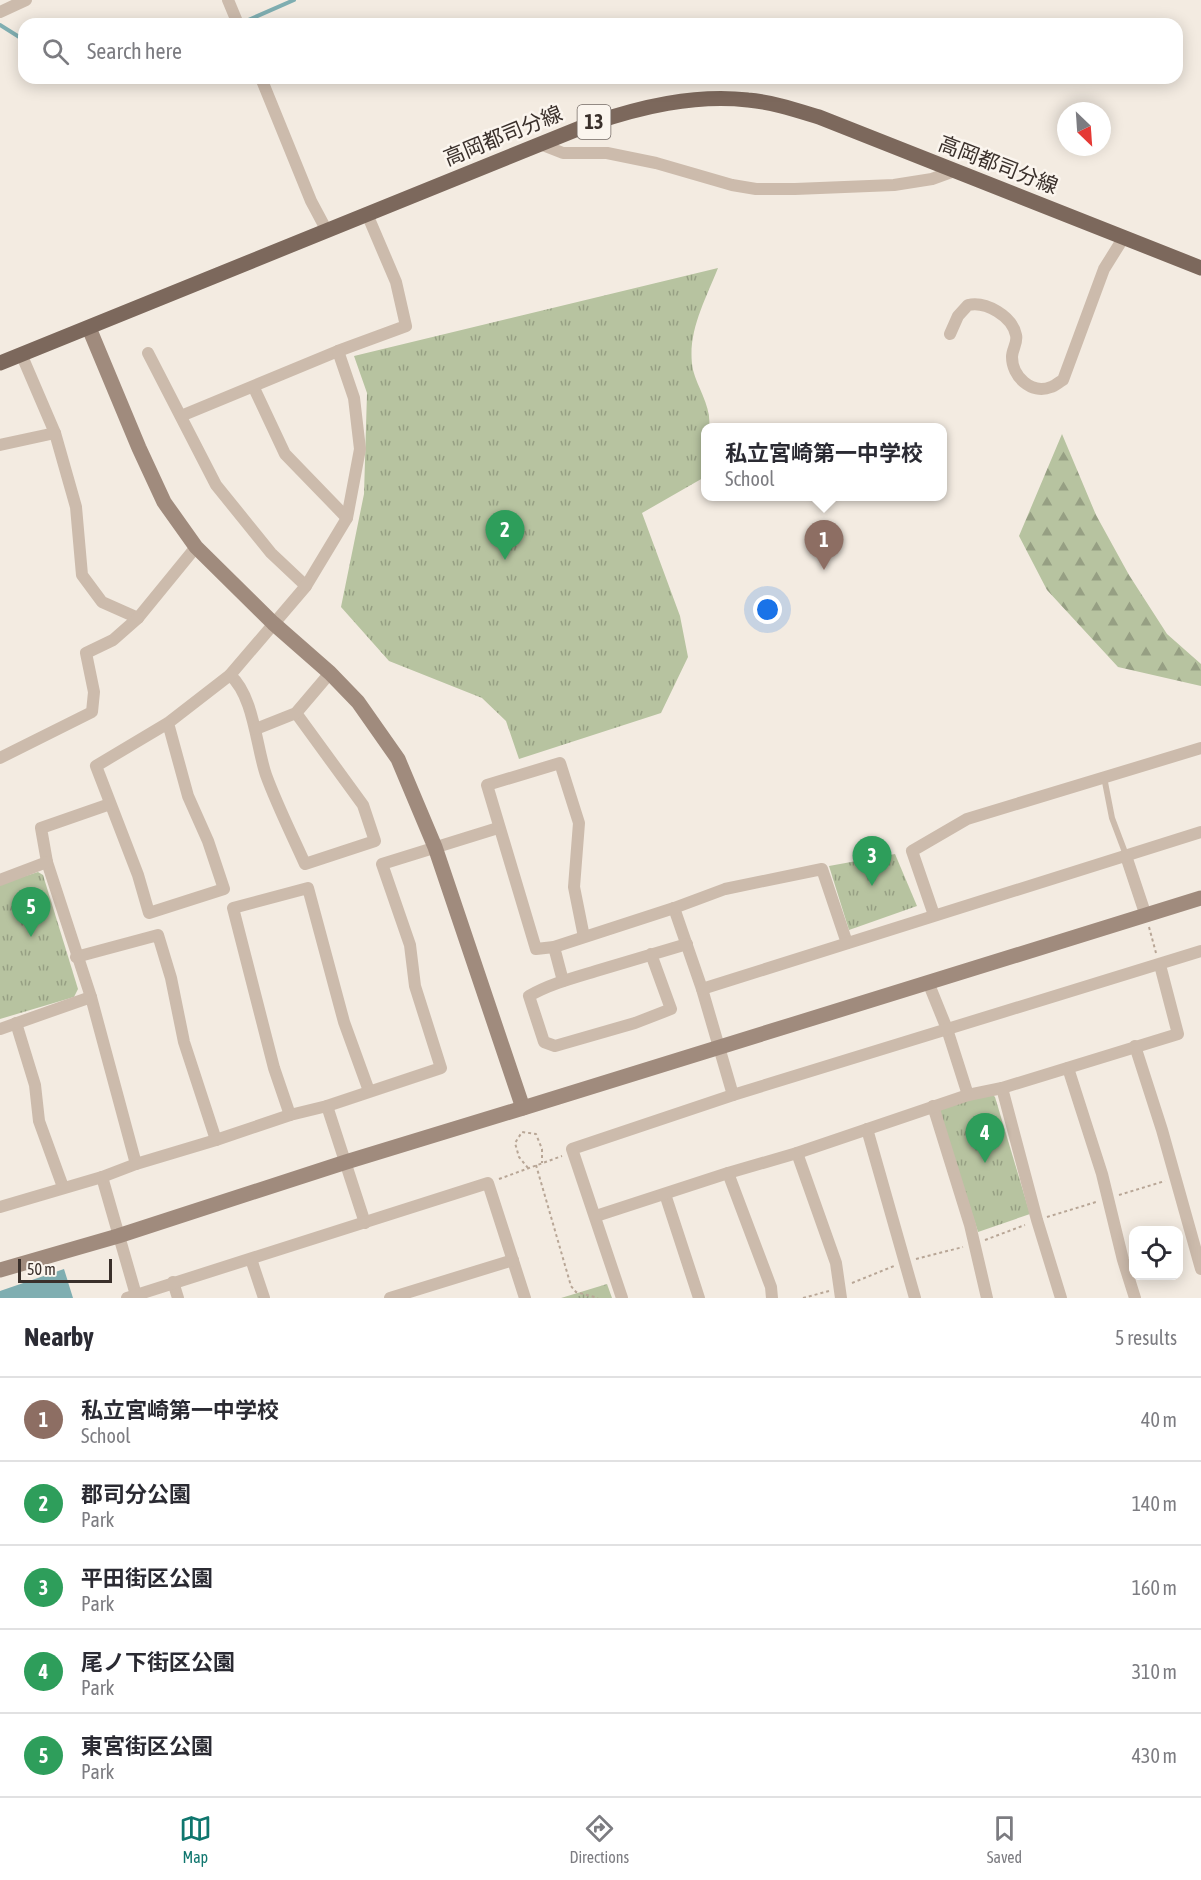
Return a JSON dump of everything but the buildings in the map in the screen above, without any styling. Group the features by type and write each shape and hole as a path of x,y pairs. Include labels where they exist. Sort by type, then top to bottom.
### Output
{"main road":[{"name":"高岡都司分線","path":"0,363 540,144 625,112 669,102 747,100 819,117 1201,268"}],"street":[{"path":"0,12 26,0"},
{"path":"228,0 236,18"},
{"path":"263,84 311,201 327,231"},
{"path":"540,144 563,153 607,153 656,163 732,185 756,189 894,184 932,179 954,171"},
{"path":"181,416 254,388 338,351 406,326 396,282 367,214"},
{"path":"950,334 958,316 968,305 982,304 1001,314 1015,329 1017,341 1012,357 1019,377 1034,388 1049,388 1063,380 1104,269 1124,237"},
{"path":"89,328 164,502 196,547 358,702 398,759 435,847 523,1108"},
{"path":"168,723 189,796 208,841 224,889 149,913 138,875 96,766 168,723 231,675 306,586 347,518 360,449 354,398 338,351"},
{"path":"148,353 216,485 271,553 306,586"},
{"path":"22,356 55,433 76,507 82,575 102,602 138,618"},
{"path":"254,388 285,454 347,518"},
{"path":"0,445 55,433"},
{"path":"0,758 92,712 94,692 86,653 113,640 138,618 196,547"},
{"path":"256,729 296,713 330,673"},
{"path":"231,675 238,682 256,729 266,774 305,864 375,840 363,805 296,713"},
{"path":"934,915 912,851 967,819 1201,748"},
{"path":"584,936 574,887 579,823 560,763 487,785 536,949 554,947 725,889 822,869 847,943"},
{"path":"110,804 41,828 48,862 76,957 91,997 136,1164"},
{"path":"0,1208 441,1068 415,986 410,945 382,864 498,828"},
{"path":"702,989 1201,832"},
{"path":"1126,856 1146,916"},
{"path":"0,880 48,862"},
{"path":"290,1115 274,1068 233,908 308,888 344,1022 369,1091"},
{"path":"0,1270 118,1236 345,1162 1201,898"},
{"path":"674,908 702,989 733,1095"},
{"path":"76,957 158,935 171,978 184,1042 216,1140"},
{"path":"651,954 671,1009 635,1023 555,1046 544,1042 529,996 542,988 563,981 651,954 687,944"},
{"path":"554,947 563,981"},
{"path":"622,1298 572,1149 733,1095 1201,951"},
{"path":"596,1216 797,1153 968,1095 1002,1088 1178,1034 1160,965"},
{"path":"928,982 947,1029 968,1095"},
{"path":"0,1029 91,997"},
{"path":"16,1023 35,1085 39,1121 63,1187"},
{"path":"1135,1046 1176,1178 1201,1269"},
{"path":"1068,1068 1108,1198 1135,1298"},
{"path":"1002,1088 1037,1220 1061,1298"},
{"path":"327,1106 365,1223"},
{"path":"933,1106 975,1244 987,1298"},
{"path":"867,1129 915,1298"},
{"path":"797,1153 836,1263 840,1293"},
{"path":"729,1173 771,1287 772,1298"},
{"path":"102,1177 131,1296 488,1183 525,1298"},
{"path":"665,1194 699,1298"},
{"path":"251,1259 264,1298"},
{"path":"390,1298 513,1260"},
{"path":"173,1282 178,1298"}],"lane":[{"path":"1104,777 1112,818 1126,856"}],"path":[{"path":"1146,916 1160,965"},
{"path":"528,1168 519,1157 515,1143 522,1132 536,1134 542,1149 542,1163"},
{"path":"488,1183 573,1153"},
{"path":"536,1165 571,1286 576,1292 598,1298"},
{"path":"803,1298 840,1293 904,1262 975,1244 1037,1220 1176,1178"}],"green space":[{"path":"718,268 698,318 692,344 693,370 707,406 709,420 709,423 701,423 701,479 642,513 680,616 688,657 661,713 519,759 506,721 482,698 389,661 341,607 364,494 367,393 354,356"},
{"path":"1062,434 1096,515 1129,575 1167,634 1201,664 1201,686 1118,667 1047,590 1019,536"},
{"path":"895,854 917,906 849,930 829,866"},
{"path":"38,872 43,875 78,989 74,997 0,1019 0,884"},
{"path":"990,1092 995,1097 1030,1214 978,1232 939,1111 944,1107"},
{"path":"607,1284 612,1298 561,1298"}],"water":[{"path":"64,1269 73,1298 0,1298 0,1291"}],"waterway":[{"path":"253,18 294,0"},
{"path":"0,25 18,36"}],"place":[{"name":"郡司分公園","path":"505,560"},
{"name":"私立宮崎第一中学校","path":"824,570"},
{"name":"平田街区公園","path":"872,886"},
{"name":"東宮街区公園","path":"31,937"},
{"name":"尾ノ下街区公園","path":"985,1163"}]}
